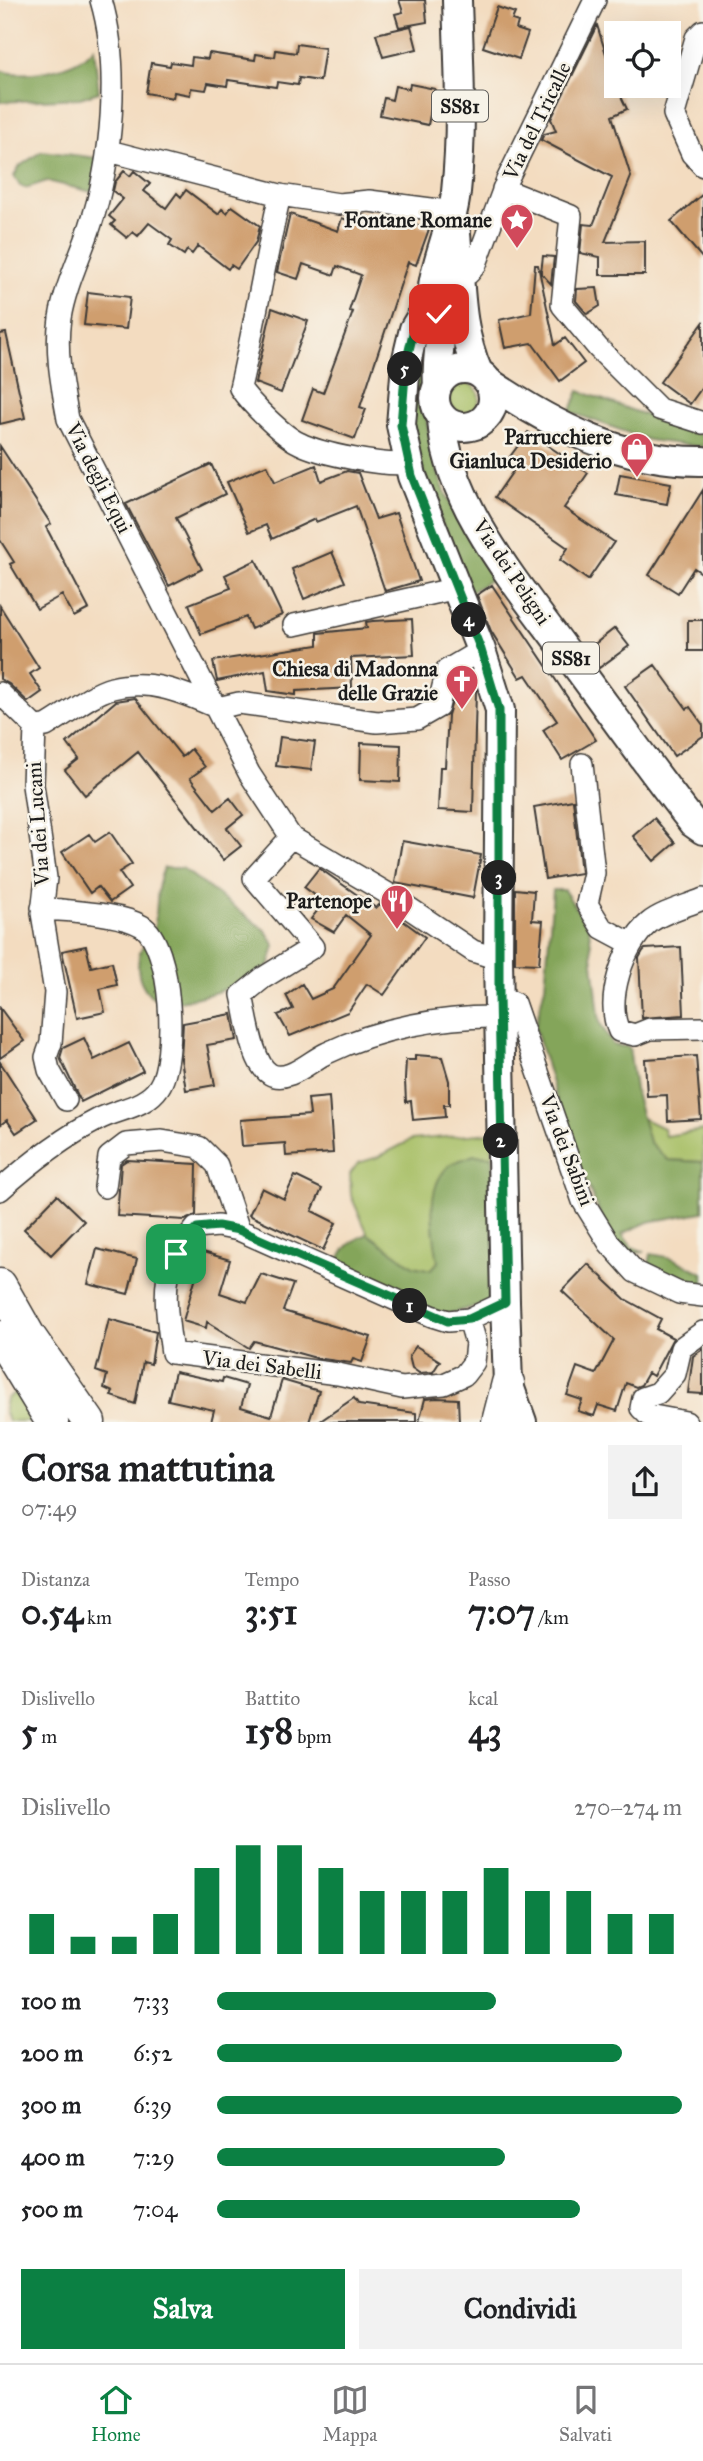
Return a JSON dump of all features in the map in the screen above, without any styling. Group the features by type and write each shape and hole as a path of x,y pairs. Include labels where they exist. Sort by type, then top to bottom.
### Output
{"highway":[{"path":"0,1285 15,1337 52,1422"},
{"path":"15,1337 89,1422"},
{"path":"15,1337 63,1361 90,1397 116,1422"},
{"path":"498,1422 508,1383"}],"main road":[{"name":"SS81","path":"442,418 435,402 438,385 436,367 443,282 454,212 460,110 457,0"},
{"name":"SS81","path":"443,282 461,317 466,344 494,400 486,419 468,443 456,475"},
{"path":"443,282 414,329 406,363 401,425 409,463 481,650 499,710 498,959 505,1302 508,1383 522,1422"},
{"path":"438,385 451,372 460,369 484,377 538,415 580,436 632,454 703,461"},
{"path":"442,418 449,424 466,428 486,419 538,415"},
{"name":"Via dei Peligni","path":"442,418 443,443 462,495 511,575 646,764 693,823 703,830"}],"street":[{"name":"Via degli Equi","path":"101,0 112,103 109,151 91,224 60,317 60,372 68,419 249,773 291,837"},
{"name":"Via del Tricalle","path":"443,282 469,273 476,264 503,189 595,0"},
{"path":"703,31 696,38 674,114 692,154 703,166"},
{"path":"109,151 280,195 339,204 369,201 454,212"},
{"path":"503,189 571,216 562,305 598,348 659,409 703,423"},
{"path":"280,195 269,243 260,306 240,388 251,404 298,443 391,466 409,463"},
{"path":"294,625 457,588"},
{"path":"0,693 35,727 46,726 110,688 142,684 178,690 218,708 239,703 377,722 417,719 438,707 447,670 481,650"},
{"name":"Via dei Lucani","path":"35,727 33,785 46,878 42,908 55,992 51,1043 46,1057 49,1070 66,1100"},
{"path":"582,764 594,873 587,904 603,928 630,943"},
{"path":"498,959 473,951 385,892 291,837 254,877 313,947 263,978 242,995 259,1066 272,1076 284,1077 326,1053 367,1037 499,1007"},
{"path":"703,899 650,921 630,943 617,985 613,1018 619,1031 635,1035 650,1029 703,1028"},
{"name":"Via dei Lucani","path":"0,1190 22,1170 99,1119 144,1101 160,1087 169,1062 166,977 156,940 142,926 124,920 42,908"},
{"name":"Via dei Sabini","path":"499,1007 514,1003 583,1201 609,1243 635,1272 679,1293 703,1296"},
{"path":"105,1187 110,1157 126,1144 162,1141 199,1147 218,1165 239,1230"},
{"name":"Via dei Sabelli","path":"469,1319 476,1343 474,1362 464,1376 444,1384 402,1388 338,1374 172,1353 167,1303 168,1277 176,1254 197,1228 218,1226 239,1230 448,1321 469,1319 505,1302"},
{"path":"686,1422 648,1415 641,1408 643,1398 658,1393 675,1374 681,1348 703,1332"}],"green space":[{"path":"94,48 99,92 80,98 0,102 0,70 22,74 50,70 76,61"},
{"path":"42,151 98,158 92,192 47,181 26,188 20,186 14,176 20,166"},
{"path":"427,325 424,368 426,411 433,454 451,505 495,577 467,594 407,425"},
{"path":"464,383 475,387 479,398 475,409 464,413 453,409 449,398 453,387"},
{"path":"579,391 703,436 703,447 648,440 570,412"},
{"path":"164,868 182,868 266,931 275,946 269,966 217,992 162,1004 155,1000 142,983 138,961 154,928 159,883"},
{"path":"553,890 564,890 589,928 600,1023 613,1045 629,1047 636,1096 649,1142 668,1160 703,1162 703,1212 648,1222 622,1234 632,1247 645,1252 633,1253 620,1248 608,1232 571,1147 535,1027 545,986"},
{"path":"642,1118 663,1128 665,1136 703,1130 703,1162 668,1160 649,1142"},
{"path":"491,1133 493,1156 470,1158 455,1164 445,1175 439,1189 437,1205 438,1262 431,1270 413,1266 368,1234 351,1196 350,1174 358,1163 378,1157 411,1140"},
{"path":"474,1155 493,1156 496,1301 444,1315 338,1268 347,1246 368,1234 413,1266 431,1270 438,1262 432,1209 437,1182 453,1163"},
{"path":"651,1254 672,1258 703,1273 703,1290 692,1289 648,1268"},
{"path":"17,1391 32,1421 8,1421 4,1410 6,1399"}],"building":[{"path":"399,0 425,0 427,22 399,27 395,14 403,12"},
{"path":"497,7 515,13 512,20 518,22 516,29 528,33 519,59 483,47"},
{"path":"597,25 604,47 604,98 622,98 627,109 612,116 631,177 605,242 645,241 645,275 600,275 600,257 580,253 583,224 593,225 612,177 541,140 544,134 556,131 551,119"},
{"path":"411,26 417,49 383,57 376,34"},
{"path":"297,44 325,48 320,81 299,78 298,85 277,82 276,87 228,80 227,86 208,83 206,90 191,88 190,95 174,92 173,98 146,93 151,63 191,65 192,57 208,59 209,53 255,60 256,54 275,57 276,50 296,53"},
{"path":"410,84 435,89 428,125 380,115 384,98 392,100 395,86 409,89"},
{"path":"124,171 130,176 134,171 150,184 144,191 166,208 177,193 181,197 186,190 218,214 222,209 227,213 232,206 260,226 256,242 237,269 231,265 228,269 198,246 192,254 187,250 184,255 169,245 172,240 149,223 138,236 133,232 127,238 111,225 115,221 109,216 123,199 113,191 115,182"},
{"path":"703,194 703,259 671,221"},
{"path":"290,214 338,231 342,218 353,222 356,216 362,215 392,226 394,218 399,218 429,229 416,265 408,262 360,407 366,409 355,439 302,420 313,389 323,393 353,312 349,311 361,275 337,266 334,275 303,264 298,279 277,272"},
{"path":"543,256 554,257 551,284 541,273"},
{"path":"535,265 538,265 555,345 565,338 584,363 560,381 532,343 505,348 499,320 531,313"},
{"path":"597,288 600,306 587,314 576,301 577,289"},
{"path":"88,292 130,297 126,329 84,325"},
{"path":"272,308 308,321 281,393 255,383"},
{"path":"703,323 703,386 690,404 660,382"},
{"path":"6,333 25,418 0,424 0,334"},
{"path":"528,432 588,473 564,508 614,542 588,580 560,560 568,548 495,497 518,464 509,458"},
{"path":"0,446 51,524 46,527 89,609 74,617 62,595 37,609 10,564 14,562 0,540"},
{"path":"211,464 225,494 176,518 202,569 169,586 126,504"},
{"path":"267,465 275,482 316,465 321,481 347,471 358,473 376,519 396,513 419,581 385,591 356,506 316,522 315,519 272,539 266,525 249,532 227,482"},
{"path":"620,474 671,483 667,504 616,495"},
{"path":"703,490 703,574 694,568 678,593 649,575"},
{"path":"332,552 345,582 304,599 292,569"},
{"path":"256,560 282,615 251,629 246,617 201,634 189,604 231,588 225,575"},
{"path":"492,585 596,740 562,760 543,730 557,721 526,675 520,678 491,631 477,595"},
{"path":"0,606 39,668 30,674 42,692 28,702 0,679"},
{"path":"412,619 414,655 351,658 352,688 296,691 296,695 268,691 265,671 217,681 213,661 318,645 318,633 367,628 366,622"},
{"path":"688,620 703,620 703,651 688,651"},
{"path":"615,628 629,646 599,668 586,651"},
{"path":"655,665 687,709 690,707 703,725 703,736 674,756 625,686"},
{"path":"456,689 476,690 473,812 438,810 440,767 445,767 448,715"},
{"path":"135,698 182,757 191,749 205,767 190,778 215,810 230,798 243,815 227,828 241,846 223,860 138,752 85,795 65,770 79,759 67,743 116,701"},
{"path":"280,737 315,742 311,770 276,766"},
{"path":"361,743 401,745 400,782 360,780"},
{"path":"573,800 581,873 545,879 534,807"},
{"path":"654,818 675,843 654,861 633,836"},
{"path":"110,832 132,864 119,872 130,888 110,902 98,887 90,893 62,852 89,834 95,842"},
{"path":"402,841 481,855 473,898 395,883"},
{"path":"319,868 376,908 380,904 425,937 384,995 367,984 348,1012 290,1036 278,1015 293,1009 286,995 302,984 311,999 333,989 371,935 346,915 334,932 311,919 324,902 304,887"},
{"path":"515,889 534,891 532,920 543,921 539,964 515,963"},
{"path":"86,946 91,967 112,962 117,985 100,989 105,1012 77,1018 62,951"},
{"path":"681,947 684,1015 642,1018 639,958 645,949"},
{"path":"0,1008 24,1041 0,1058"},
{"path":"232,1014 237,1040 207,1045 215,1085 186,1090 181,1059 183,1023"},
{"path":"84,1038 94,1060 129,1043 143,1071 81,1102 60,1058 63,1048"},
{"path":"415,1055 442,1057 449,1081 449,1105 444,1105 445,1117 413,1120 411,1101 406,1102 405,1080 406,1060 415,1060"},
{"path":"696,1056 701,1119 668,1121 667,1095 647,1096 645,1059"},
{"path":"0,1062 37,1119 16,1133 7,1120 0,1125"},
{"path":"329,1097 333,1153 286,1156 285,1143 242,1146 240,1120 310,1115 308,1099"},
{"path":"127,1160 197,1164 196,1215 185,1220 117,1216 121,1164"},
{"path":"295,1176 322,1189 312,1211 336,1223 323,1250 249,1215 262,1188 284,1199"},
{"path":"57,1195 84,1221 51,1255 24,1229"},
{"path":"97,1249 137,1259 128,1294 88,1284"},
{"path":"203,1252 230,1260 220,1293 247,1302 261,1274 293,1284 283,1311 371,1337 362,1362 353,1359 351,1363 316,1358 254,1341 249,1348 207,1322 206,1328 183,1321"},
{"path":"588,1264 625,1299 661,1319 656,1329 673,1338 653,1376 648,1373 641,1385 636,1387 626,1383 617,1411 598,1405 594,1416 578,1411 582,1400 567,1395 577,1367 596,1374 614,1340 562,1291"},
{"path":"109,1319 156,1332 151,1364 143,1362 135,1404 111,1396 113,1392 104,1388 107,1375 96,1371"},
{"path":"416,1346 440,1361 433,1372 419,1373 412,1368 409,1356"},
{"path":"703,1349 703,1394 688,1393 693,1356"},
{"path":"175,1372 222,1382 223,1378 247,1385 241,1407 271,1416 282,1380 319,1391 309,1422 211,1422 214,1410 168,1400"},
{"path":"354,1398 359,1405 416,1413 416,1422 319,1422"},
{"path":"425,1399 458,1399 459,1422 419,1422"}],"place":[{"name":"Fontane Romane","path":"517,250"},
{"name":"Parrucchiere Gianluca Desiderio","path":"637,479"},
{"name":"Chiesa di Madonna delle Grazie","path":"462,711"},
{"name":"Partenope","path":"397,931"}],"route":[{"path":"176,1254 197,1228 218,1226 239,1230 448,1321 469,1319 505,1302 498,912 499,710 481,650 412,476 401,425 406,363 414,329 433,297 439,314"}]}
